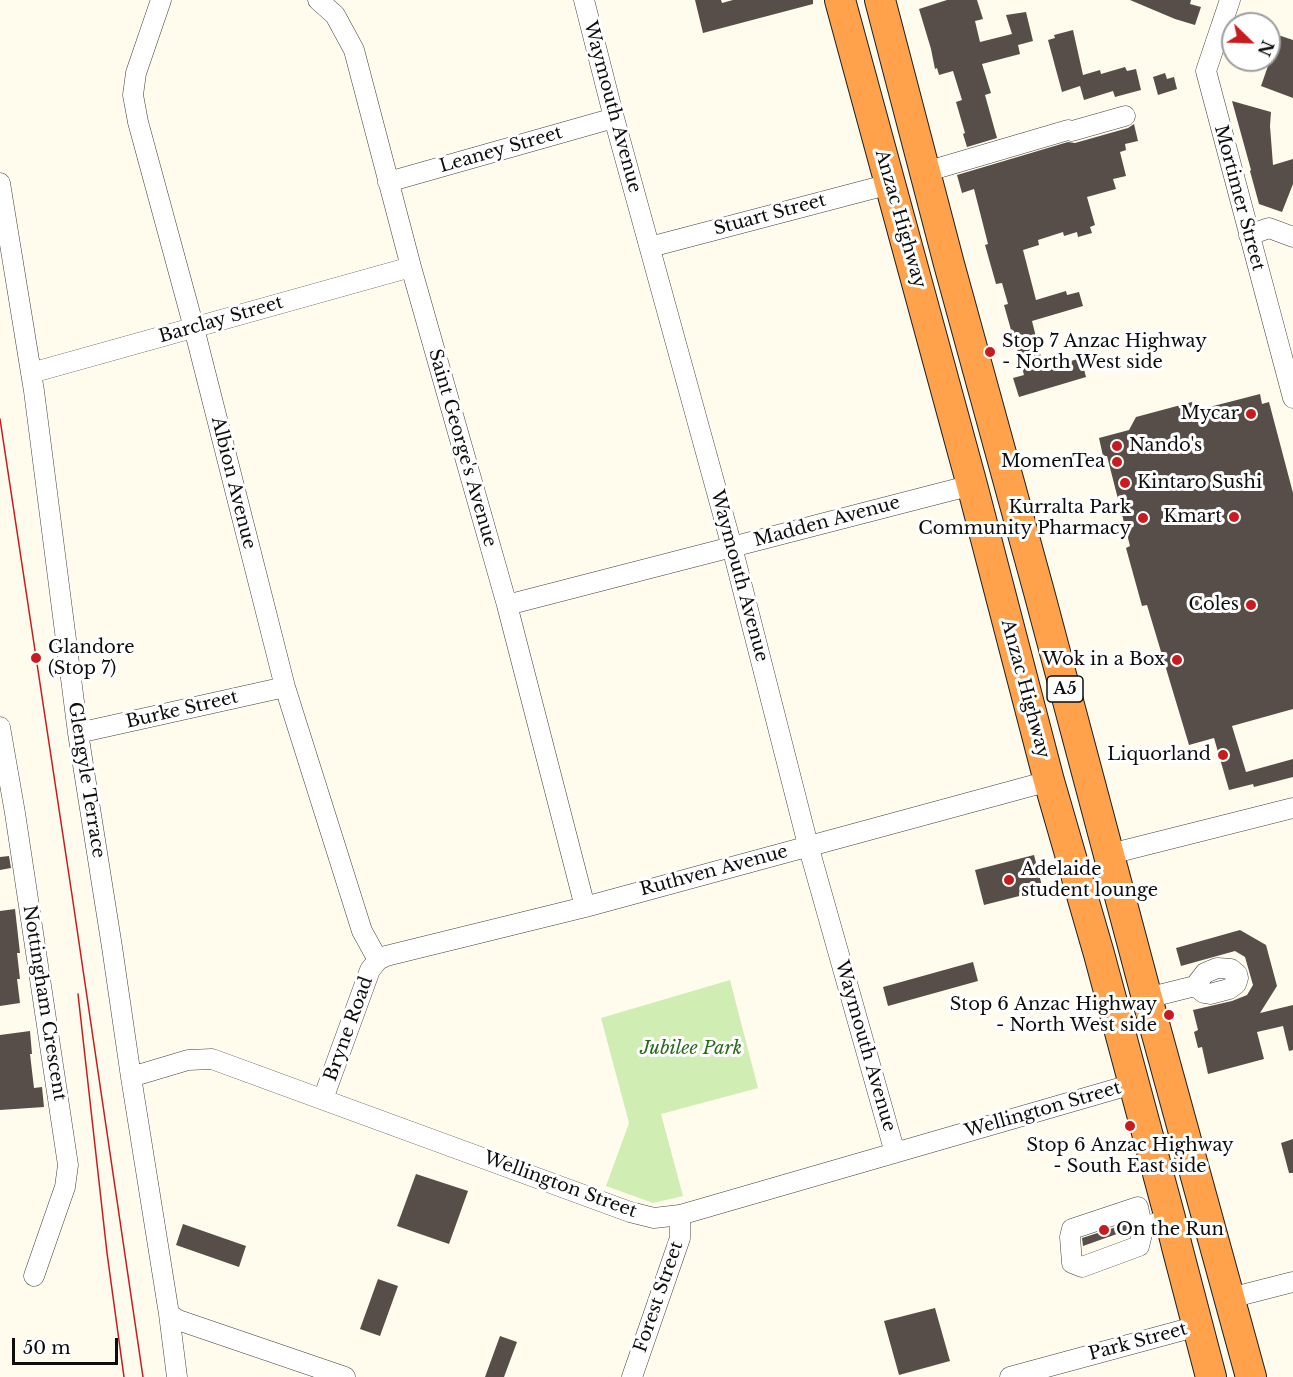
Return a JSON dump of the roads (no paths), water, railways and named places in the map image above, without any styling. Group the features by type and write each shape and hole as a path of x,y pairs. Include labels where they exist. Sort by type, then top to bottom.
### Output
{"highway":[{"name":"Anzac Highway","path":"840,0 972,485 1049,781 1099,954 1211,1377"},
{"name":"Anzac Highway","path":"880,0 949,264 1251,1377"},
{"path":"855,56 892,45"},
{"path":"921,296 938,292 949,264"},
{"path":"972,485 980,472 982,445 986,436 995,430"},
{"path":"1099,954 1133,943"},
{"path":"1161,1185 1172,1191 1184,1187 1191,1176 1193,1165"},
{"path":"1177,1247 1184,1230 1186,1210 1194,1206 1205,1212"}],"street":[{"name":"Albion Avenue","path":"160,0 136,73 133,95 141,134 194,328 285,687 362,931 378,960"},
{"name":"Saint George's Avenue","path":"318,0 336,15 354,50 411,267 507,605 585,907"},
{"name":"Waymouth Avenue","path":"584,0 614,118 732,547 808,845 895,1153"},
{"name":"Mortimer Street","path":"1230,0 1206,71 1293,398"},
{"path":"925,172 1068,130 1072,131 1125,116"},
{"name":"Leaney Street","path":"388,182 614,118"},
{"name":"Glengyle Terrace","path":"0,183 31,373 78,733 177,1377"},
{"name":"Stuart Street","path":"650,247 890,184"},
{"path":"1249,235 1269,228 1293,237"},
{"name":"Barclay Street","path":"31,373 411,267"},
{"name":"Madden Avenue","path":"507,605 972,485"},
{"name":"Burke Street","path":"78,733 285,687"},
{"name":"Nottingham Crescent","path":"0,727 8,816 68,1165 65,1187 34,1276"},
{"name":"Ruthven Avenue","path":"378,960 386,956 585,907 1049,781"},
{"path":"1110,854 1293,808"},
{"name":"Bryne Road","path":"323,1099 370,970 378,960"},
{"path":"1147,998 1195,986 1204,993 1210,994 1229,989 1236,984 1242,972"},
{"name":"Wellington Street","path":"131,1077 188,1060 212,1059 630,1212 654,1218 680,1215 1133,1084"},
{"name":"Forest Street","path":"632,1377 680,1238 680,1215"},
{"path":"1143,1230 1170,1218"},
{"path":"1230,1298 1293,1282"},
{"path":"169,1314 178,1320 345,1377"},
{"name":"Park Street","path":"1010,1377 1198,1326"}],"tram line":[{"path":"0,419 143,1377"},
{"path":"78,994 107,1253 124,1377"}],"place":[{"name":"Stop 7 Anzac Highway - North West side","path":"990,352"},
{"name":"Mycar","path":"1251,414"},
{"name":"Nando's","path":"1117,446"},
{"name":"MomenTea","path":"1117,462"},
{"name":"Kintaro Sushi","path":"1125,483"},
{"name":"Kmart","path":"1234,517"},
{"name":"Kurralta Park Community Pharmacy","path":"1143,518"},
{"name":"Coles","path":"1251,605"},
{"name":"Glandore (Stop 7)","path":"36,658"},
{"name":"Wok in a Box","path":"1177,660"},
{"name":"Liquorland","path":"1223,755"},
{"name":"Adelaide student lounge","path":"1009,880"},
{"name":"Stop 6 Anzac Highway - North West side","path":"1169,1015"},
{"name":"Stop 6 Anzac Highway - South East side","path":"1130,1126"},
{"name":"On the Run","path":"1104,1230"}],"park label":[{"name":"Jubilee Park","path":"691,1049"}]}
